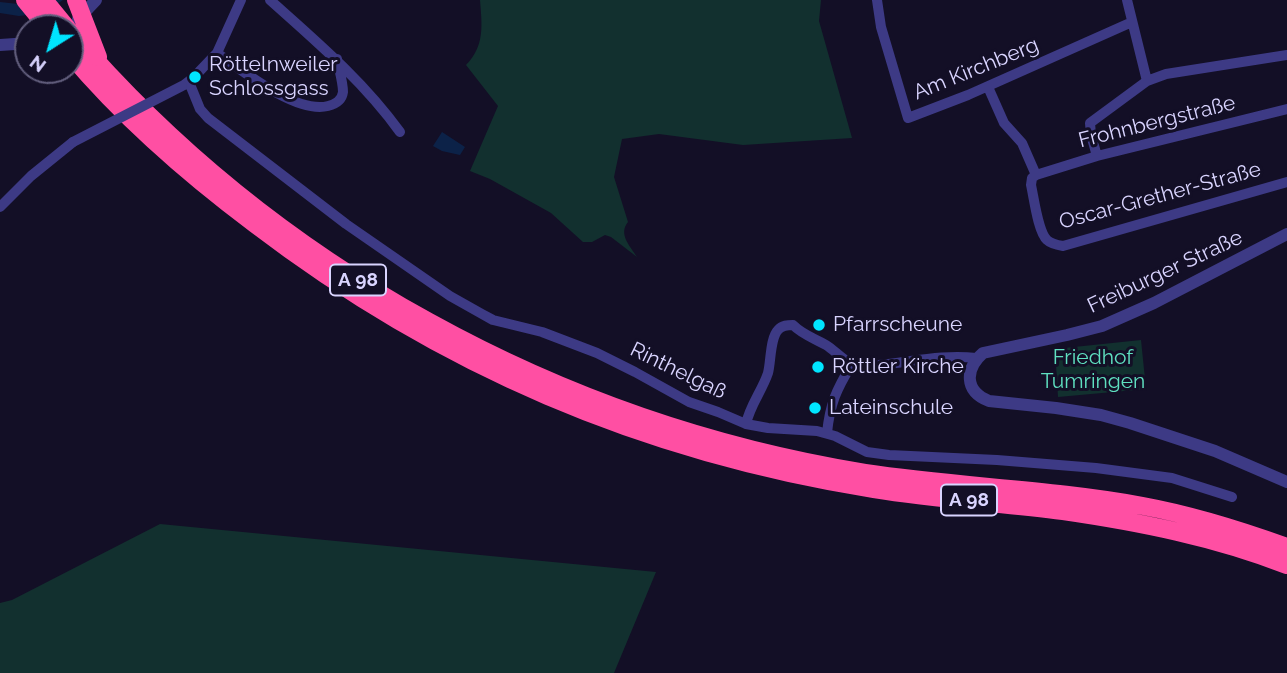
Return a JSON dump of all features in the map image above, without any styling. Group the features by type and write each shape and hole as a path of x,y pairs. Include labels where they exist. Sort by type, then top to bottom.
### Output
{"highway":[{"path":"25,0 36,14"},
{"name":"A 98","path":"44,0 56,14"},
{"path":"76,0 88,60"},
{"name":"A 98","path":"88,60 150,136 211,191 297,256 335,282 445,347 515,382 601,419 653,437 726,451 799,460 867,473 1143,506 1236,538 1287,547"},
{"name":"A 98","path":"88,60 219,179 273,222 389,300 514,366 726,451"},
{"name":"A 98","path":"1236,538 1287,565"}],"street":[{"path":"82,14 96,0"},
{"path":"0,207 30,176 73,142 185,84 217,53 241,0"},
{"path":"270,0 337,59 380,105 400,132"},
{"name":"Am Kirchberg","path":"877,0 881,27 908,118 988,86 1132,22"},
{"path":"1127,0 1147,81"},
{"path":"217,53 282,96 314,108 335,104 340,100 343,93 337,59"},
{"path":"1097,156 1090,123 1147,81 1166,74 1287,55"},
{"name":"Rinthelgaß","path":"185,84 208,118 346,224 450,296 493,320 542,332 597,353 689,402 746,424 768,428 817,430 867,452 1096,468 1172,478 1232,497"},
{"name":"Oscar-Grether-Straße","path":"988,86 1004,124 1021,143 1036,175 1032,178 1031,185 1042,233 1048,242 1063,246 1287,182"},
{"name":"Frohnbergstraße","path":"1036,175 1097,156 1287,108"},
{"name":"Freiburger Straße","path":"976,358 984,352 1102,326 1154,303 1287,234"},
{"path":"746,424 748,414 767,375 778,330 786,325 793,325 800,333 835,350 852,365 961,356 976,358 970,381 973,390 989,401 1101,415 1215,451 1287,482"},
{"path":"827,433 830,409 841,381 852,365"}],"green space":[{"path":"480,0 821,0 819,21 852,138 743,145 659,134 622,139 614,177 628,222 625,235 637,257 605,235 592,242 583,242 551,213 490,179 470,171 498,106 466,65 479,43"},
{"name":"Friedhof Tumringen","path":"1141,340 1146,389 1058,397 1055,349"},
{"path":"160,524 656,572 614,673 0,673 0,603 12,600"}],"water":[{"path":"38,0 63,0 44,13 14,15 0,13 0,2 18,4"},
{"path":"442,132 465,147 460,155 433,146"}],"place":[{"name":"Röttelnweiler Schlossgass","path":"195,77"},
{"name":"Pfarrscheune","path":"819,325"},
{"name":"Röttler Kirche","path":"818,367"},
{"name":"Lateinschule","path":"815,408"}]}
